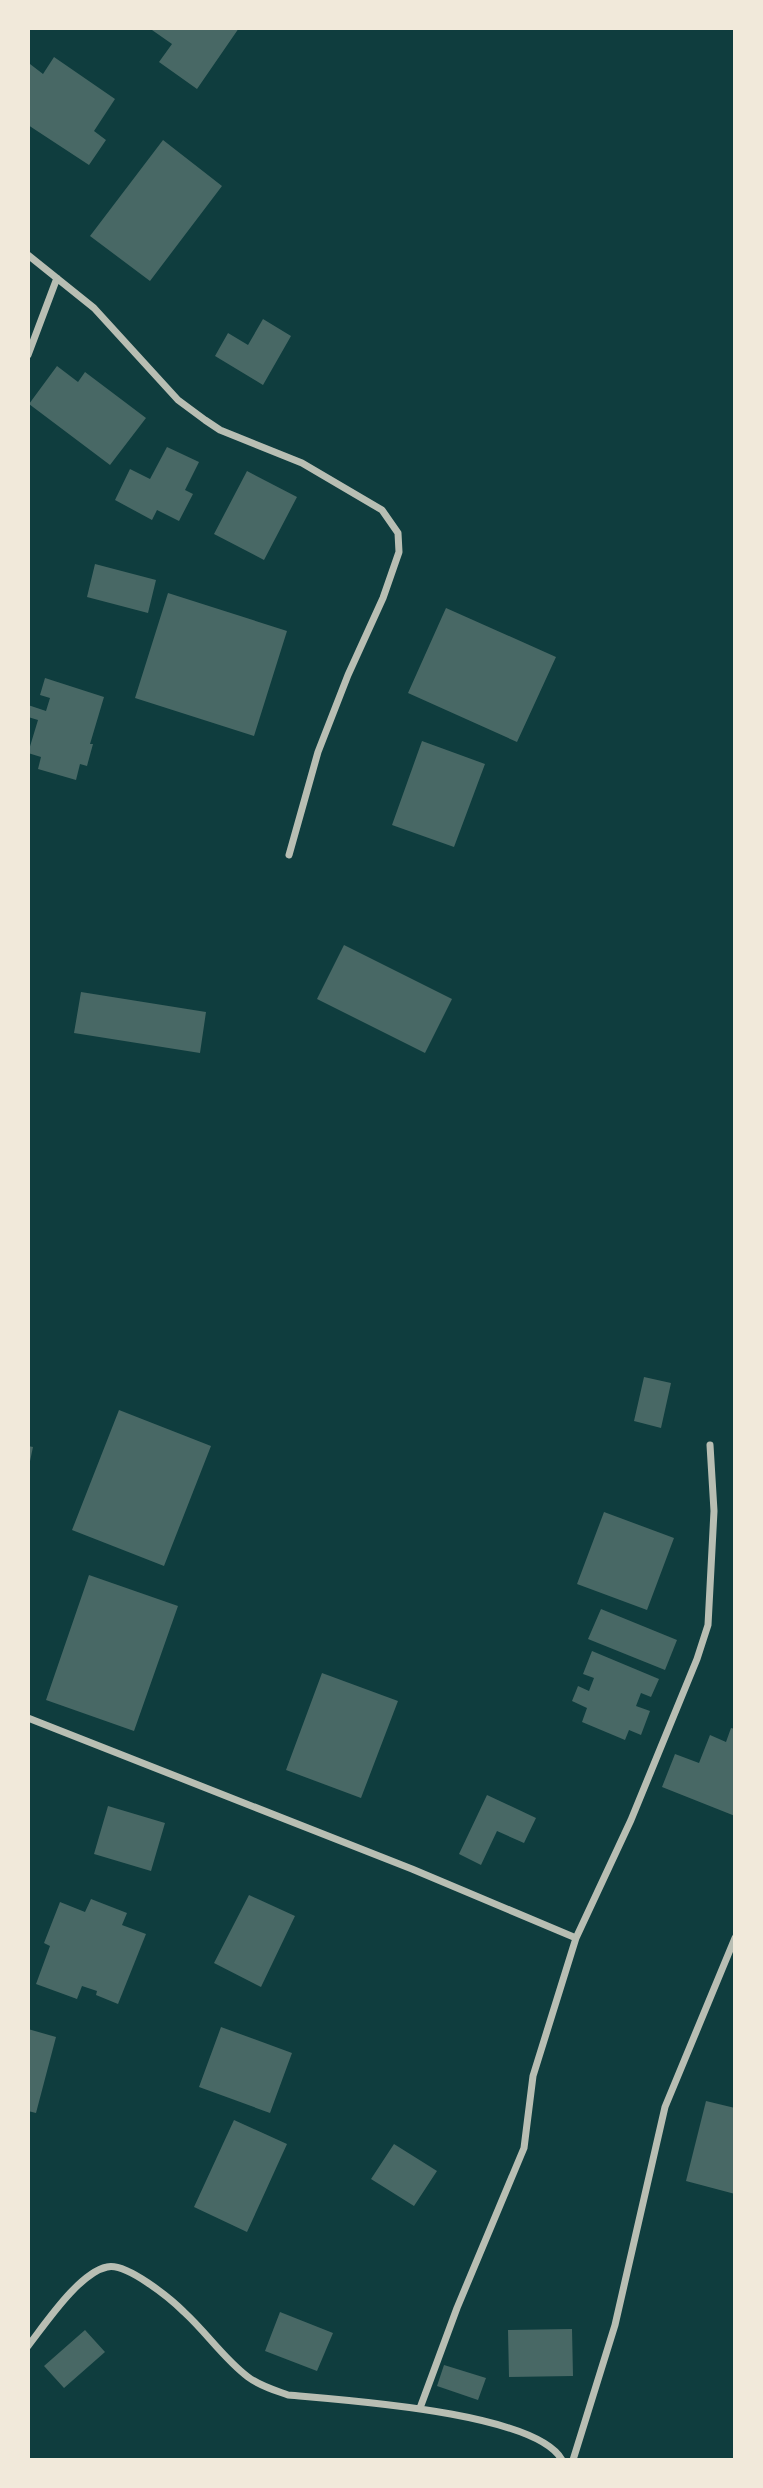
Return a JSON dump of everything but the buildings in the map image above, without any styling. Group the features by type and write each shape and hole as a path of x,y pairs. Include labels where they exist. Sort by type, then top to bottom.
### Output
{"street":[{"path":"28,255 94,308 178,400 220,430 302,463 382,510 398,533 399,552 383,598 322,741 289,855"},
{"path":"28,355 57,278"},
{"path":"420,2408 457,2308 524,2148 533,2076 576,1938 631,1820 697,1659 708,1625 714,1511 710,1445"},
{"path":"28,1718 412,1868 576,1938"},
{"path":"573,2460 615,2325 665,2107 735,1938"},
{"path":"28,2346 83,2280 107,2266 123,2269 133,2273 184,2311 230,2361 262,2386 288,2395 420,2408 517,2430 550,2446 562,2460"}]}
